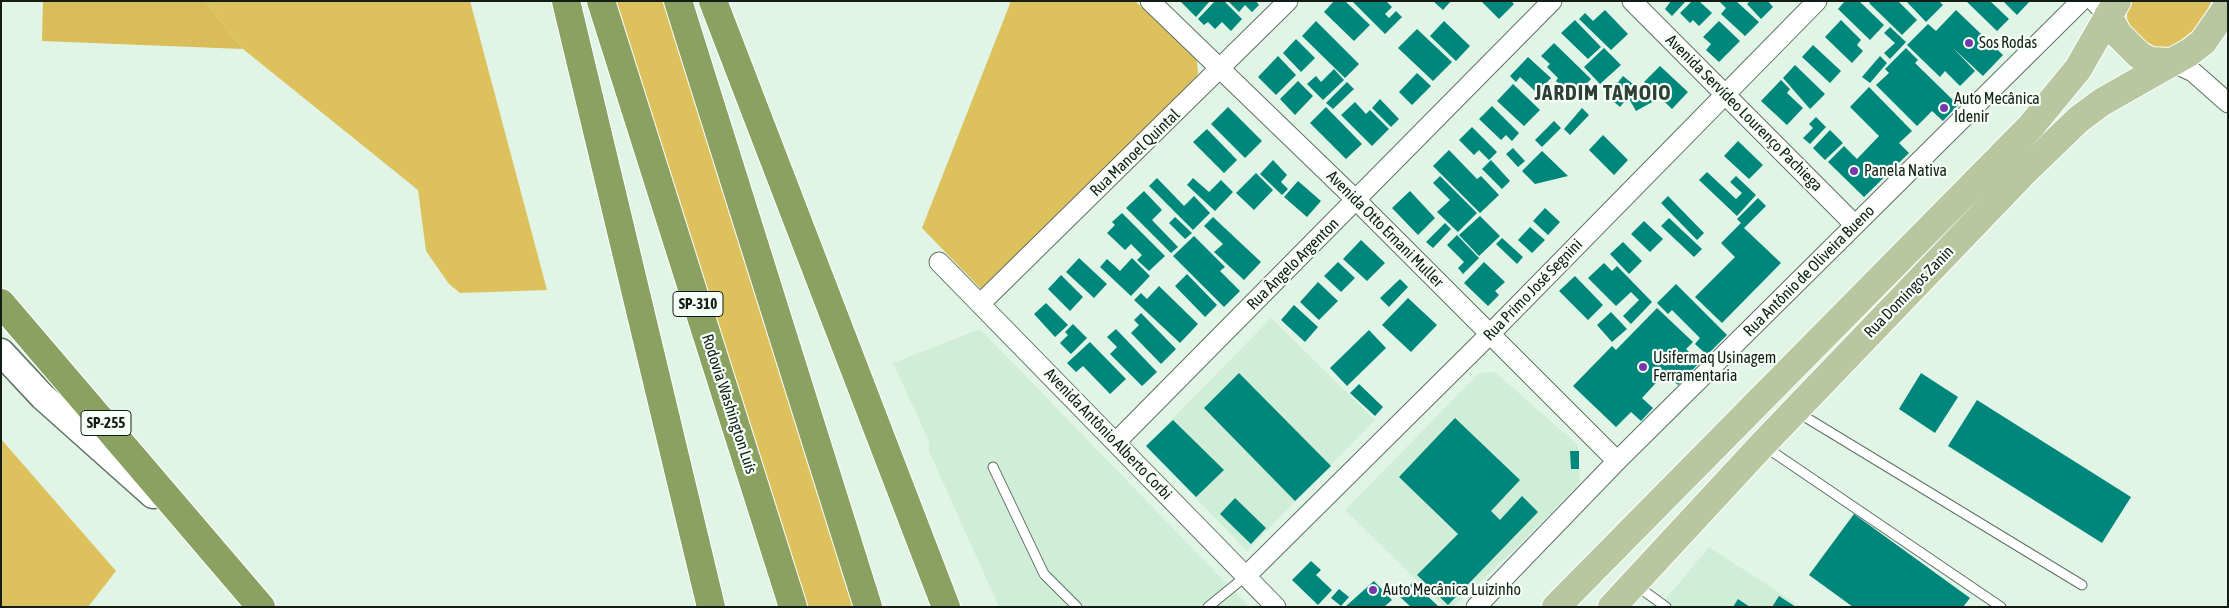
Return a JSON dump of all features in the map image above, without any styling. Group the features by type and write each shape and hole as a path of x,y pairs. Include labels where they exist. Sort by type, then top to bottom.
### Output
{"highway":[{"path":"566,1 710,607"},
{"name":"Rodovia Washington Luís","path":"602,1 793,607"},
{"path":"678,1 868,607"},
{"path":"713,1 946,607"},
{"name":"SP-255","path":"1,303 261,607"}],"main road":[{"name":"Rua Domingos Zanin","path":"1556,607 2031,126 2078,69 2106,6"},
{"path":"2106,6 2118,34 2139,55 2150,61 2172,62"},
{"name":"Rua Domingos Zanin","path":"1612,607 1632,583 1762,444 2023,173 2079,119 2124,88 2172,62 2203,42 2228,6"}],"street":[{"name":"Avenida Otto Ernani Muller","path":"1150,1 1356,200 1617,461"},
{"name":"Rua Manoel Quintal","path":"980,304 1288,1"},
{"name":"Rua Ângelo Argenton","path":"1117,441 1552,1"},
{"name":"Avenida Servídeo Lourenço Pachiega","path":"1632,1 1855,225"},
{"name":"Rua Primo José Segnini","path":"1246,576 1491,333 1817,1"},
{"name":"Rua Antônio de Oliveira Bueno","path":"1476,607 1617,461 2081,1"},
{"path":"2172,62 2193,72 2228,103"},
{"name":"Avenida Antônio Alberto Corbi","path":"939,262 1117,441 1276,607"},
{"path":"1,352 43,396 209,545"}],"lane":[{"path":"1795,410 2082,585"},
{"path":"1762,444 2002,607"},
{"path":"993,467 1044,574 1076,607"},
{"path":"1208,607 1246,576"},
{"path":"1632,583 1666,607"}],"shaded area":[{"path":"43,1 205,1 243,49 42,41"},
{"path":"205,1 470,1 547,290 460,293 449,284 426,251 418,190 243,49"},
{"path":"612,1 670,1 858,607 803,607"},
{"path":"1011,1 1135,1 1193,55 1197,61 1198,73 1196,79 982,290 922,228"},
{"path":"2127,1 2211,2 2200,26 2184,42 2164,50 2149,47 2133,32 2127,19"},
{"path":"1271,318 1375,420 1247,551 1146,446"},
{"path":"980,329 1250,607 999,607 929,451 929,441 893,363"},
{"path":"1479,373 1496,373 1578,445 1580,483 1513,551 1453,607 1444,607 1345,510"},
{"path":"1,439 116,571 88,607 1,607"},
{"path":"1709,547 1801,607 1659,607"}],"building":[{"path":"1180,1 1210,1 1196,17"},
{"path":"1215,1 1224,1 1242,19 1231,31 1222,22 1215,29 1208,22 1204,25 1198,19"},
{"path":"1228,1 1256,1 1259,5 1252,12 1245,5 1239,12"},
{"path":"1334,1 1345,1 1370,25 1354,41 1324,12"},
{"path":"1352,1 1386,1 1392,7 1385,14 1389,18 1396,11 1402,17 1385,34"},
{"path":"1433,1 1451,1 1443,10"},
{"path":"1481,1 1511,1 1514,4 1499,19"},
{"path":"1671,1 1686,1 1672,16 1665,9"},
{"path":"1692,1 1699,1 1712,13 1699,26 1693,20 1690,23 1680,13"},
{"path":"1719,1 1736,1 1759,22 1745,36 1721,14 1726,8"},
{"path":"1750,1 1768,1 1773,7 1761,19 1747,4"},
{"path":"1845,1 1859,1 1884,25 1870,40 1838,9"},
{"path":"1871,1 1898,1 1917,20 1902,35 1869,3"},
{"path":"1906,1 1939,1 1943,5 1926,22"},
{"path":"1966,1 1990,1 2009,19 1997,31"},
{"path":"2003,1 2030,1 2017,15"},
{"path":"1605,10 1628,34 1611,50 1579,19 1585,13 1593,21"},
{"path":"1956,10 2003,55 1983,76 1953,48 1975,71 1960,86 1945,71 1940,77 1907,45 1928,24 1936,31"},
{"path":"1575,20 1601,47 1588,59 1561,33"},
{"path":"1841,20 1861,40 1857,45 1863,51 1852,63 1825,37"},
{"path":"1316,21 1359,64 1345,78 1302,36"},
{"path":"1444,21 1470,46 1456,61 1430,36"},
{"path":"1719,21 1740,41 1719,62 1706,50 1711,44 1703,37"},
{"path":"1890,27 1906,42 1890,59 1884,53 1895,43 1884,33"},
{"path":"1417,29 1452,62 1433,81 1398,48"},
{"path":"1296,39 1315,58 1301,72 1283,53"},
{"path":"1554,43 1591,79 1573,98 1556,81 1558,78 1547,67 1550,64 1541,56"},
{"path":"1813,45 1841,71 1830,83 1802,57"},
{"path":"1604,48 1621,65 1600,84 1584,67"},
{"path":"1906,48 1918,60 1915,63 1958,105 1943,121 1932,111 1917,126 1876,85 1889,73 1885,69"},
{"path":"1278,56 1296,75 1276,95 1258,77"},
{"path":"1880,56 1887,63 1870,83 1862,77"},
{"path":"1528,57 1551,78 1537,93 1520,77 1516,82 1510,76"},
{"path":"1795,65 1825,94 1810,109 1783,78"},
{"path":"1660,66 1688,92 1672,109 1644,82"},
{"path":"1334,69 1344,80 1323,100 1307,84 1316,76 1321,82"},
{"path":"1417,73 1431,86 1412,105 1399,92"},
{"path":"1623,76 1654,101 1636,111 1628,97 1620,107 1607,96"},
{"path":"1781,80 1790,89 1787,93 1803,108 1787,125 1761,101"},
{"path":"1298,81 1313,96 1295,115 1280,99"},
{"path":"1347,82 1354,89 1333,109 1326,103"},
{"path":"1513,84 1540,110 1524,126 1497,101"},
{"path":"1869,87 1912,131 1899,143 1909,153 1864,197 1828,162 1844,146 1857,159 1879,136 1850,107"},
{"path":"1380,99 1399,119 1391,127 1372,108"},
{"path":"1355,102 1366,114 1370,110 1389,129 1372,146 1341,115"},
{"path":"1492,106 1519,133 1512,141 1506,135 1501,140 1479,119"},
{"path":"1228,107 1262,141 1245,158 1211,124"},
{"path":"1326,107 1362,144 1346,159 1310,123"},
{"path":"1582,108 1589,115 1570,135 1564,129"},
{"path":"1816,117 1826,127 1810,144 1803,138 1813,128 1809,124"},
{"path":"1554,121 1561,128 1542,147 1535,140"},
{"path":"1472,127 1497,152 1489,160 1479,150 1474,155 1459,140"},
{"path":"1207,129 1237,160 1224,173 1193,142"},
{"path":"1830,130 1843,143 1825,160 1813,148"},
{"path":"1603,135 1628,160 1614,175 1589,150"},
{"path":"1738,141 1763,165 1749,179 1724,156"},
{"path":"1513,148 1525,161 1518,167 1506,154"},
{"path":"1449,150 1477,179 1481,176 1499,195 1480,213 1433,166"},
{"path":"1542,151 1568,176 1535,184 1522,171"},
{"path":"1273,160 1287,175 1281,182 1288,189 1282,195 1260,174"},
{"path":"1491,160 1510,181 1502,189 1482,169"},
{"path":"1707,172 1736,199 1742,193 1730,182 1736,176 1756,195 1737,216 1699,180"},
{"path":"1256,173 1273,190 1254,210 1236,193"},
{"path":"1440,176 1477,213 1458,232 1437,212 1450,200 1433,183"},
{"path":"1157,178 1184,206 1194,196 1210,213 1193,230 1149,186"},
{"path":"1193,178 1209,192 1221,180 1233,192 1215,211 1187,185"},
{"path":"1298,181 1321,201 1307,217 1284,197"},
{"path":"1144,191 1162,210 1152,220 1178,247 1171,253 1126,208"},
{"path":"1410,191 1435,218 1418,235 1392,208"},
{"path":"1668,196 1704,233 1697,240 1661,203"},
{"path":"1758,198 1766,206 1744,228 1781,263 1722,323 1695,297 1735,257 1721,243 1741,223 1737,219"},
{"path":"1545,208 1560,222 1548,235 1533,221"},
{"path":"1122,213 1165,256 1149,271 1137,260 1142,255 1131,244 1125,250 1107,233 1115,225 1112,222"},
{"path":"1480,216 1500,236 1479,256 1459,235"},
{"path":"1175,217 1192,233 1185,239 1169,223"},
{"path":"1213,217 1261,262 1244,280 1214,252 1223,244 1204,226"},
{"path":"1669,218 1702,249 1694,257 1661,226"},
{"path":"1644,221 1663,239 1650,252 1631,234"},
{"path":"1445,223 1451,229 1433,248 1426,242"},
{"path":"1530,227 1545,240 1532,253 1518,240"},
{"path":"1457,235 1479,258 1463,274 1458,268 1464,262 1447,245"},
{"path":"1194,236 1225,267 1220,271 1240,291 1224,307 1173,256"},
{"path":"1502,238 1523,257 1517,264 1496,244"},
{"path":"1361,240 1385,263 1367,281 1343,259"},
{"path":"1623,242 1642,261 1629,274 1610,254"},
{"path":"1079,258 1107,284 1094,298 1066,272"},
{"path":"1132,258 1150,276 1131,296 1100,267 1107,259 1120,271"},
{"path":"1338,262 1355,278 1341,292 1324,276"},
{"path":"1484,262 1505,282 1495,291 1499,295 1488,306 1464,283"},
{"path":"1604,263 1612,271 1617,266 1652,302 1631,324 1623,316 1639,300 1631,292 1616,306 1588,278"},
{"path":"1187,274 1217,305 1205,317 1175,286"},
{"path":"1061,275 1083,297 1070,311 1048,289"},
{"path":"1575,276 1603,305 1588,320 1559,291"},
{"path":"1400,279 1408,287 1389,307 1380,298"},
{"path":"1318,282 1338,301 1319,320 1300,302"},
{"path":"1676,284 1727,335 1707,355 1695,344 1700,338 1672,310 1668,314 1657,303"},
{"path":"1159,286 1198,324 1180,343 1134,300 1141,293 1147,299"},
{"path":"1408,298 1437,325 1411,352 1382,325"},
{"path":"1046,303 1068,325 1055,337 1034,314"},
{"path":"1294,305 1318,327 1305,342 1281,320"},
{"name":"Usifermaq Usinagem Ferramentaria","path":"1657,308 1693,342 1686,349 1700,362 1678,385 1665,373 1642,398 1653,408 1641,421 1631,412 1616,427 1573,386 1612,346 1616,350"},
{"path":"1611,312 1627,329 1612,342 1597,325"},
{"path":"1141,313 1176,349 1161,364 1131,333 1139,325 1134,320"},
{"path":"1073,324 1087,338 1071,354 1060,343 1068,335 1065,332"},
{"path":"1116,329 1157,372 1142,386 1110,354 1117,347 1107,337"},
{"path":"1369,330 1386,348 1347,386 1330,368"},
{"path":"1090,342 1126,379 1110,394 1083,366 1076,372 1067,363"},
{"path":"1239,373 1331,466 1295,501 1204,408"},
{"path":"1921,373 1958,397 1935,433 1899,409"},
{"path":"1359,384 1383,407 1375,416 1350,393"},
{"path":"1977,400 2131,497 2102,543 1948,446"},
{"path":"1455,418 1520,480 1491,511 1500,520 1522,496 1538,512 1448,605 1417,575 1458,534 1399,477"},
{"path":"1173,420 1224,470 1196,497 1146,446"},
{"path":"1570,451 1579,451 1579,469 1571,469"},
{"path":"1235,498 1266,528 1251,544 1220,514"},
{"path":"1854,514 1970,598 1963,607 1853,607 1809,575"},
{"path":"1311,561 1321,570 1316,575 1332,590 1318,605 1292,580"},
{"name":"Auto Mecânica Luizinho","path":"1374,581 1392,600 1384,607 1345,607"},
{"path":"1413,582 1439,607 1411,607 1400,597"},
{"path":"1339,589 1349,597 1341,606 1331,598"},
{"path":"1779,596 1796,607 1772,607"},
{"path":"1738,599 1750,607 1733,607"}],"place":[{"name":"Sos Rodas","path":"1969,43"},
{"name":"Auto Mecânica Idenir","path":"1944,108"},
{"name":"Panela Nativa","path":"1854,171"},
{"name":"Usifermaq Usinagem Ferramentaria","path":"1643,367"},
{"name":"Auto Mecânica Luizinho","path":"1373,590"}],"district":[{"name":"JARDIM TAMOIO","path":"1603,93"}]}
